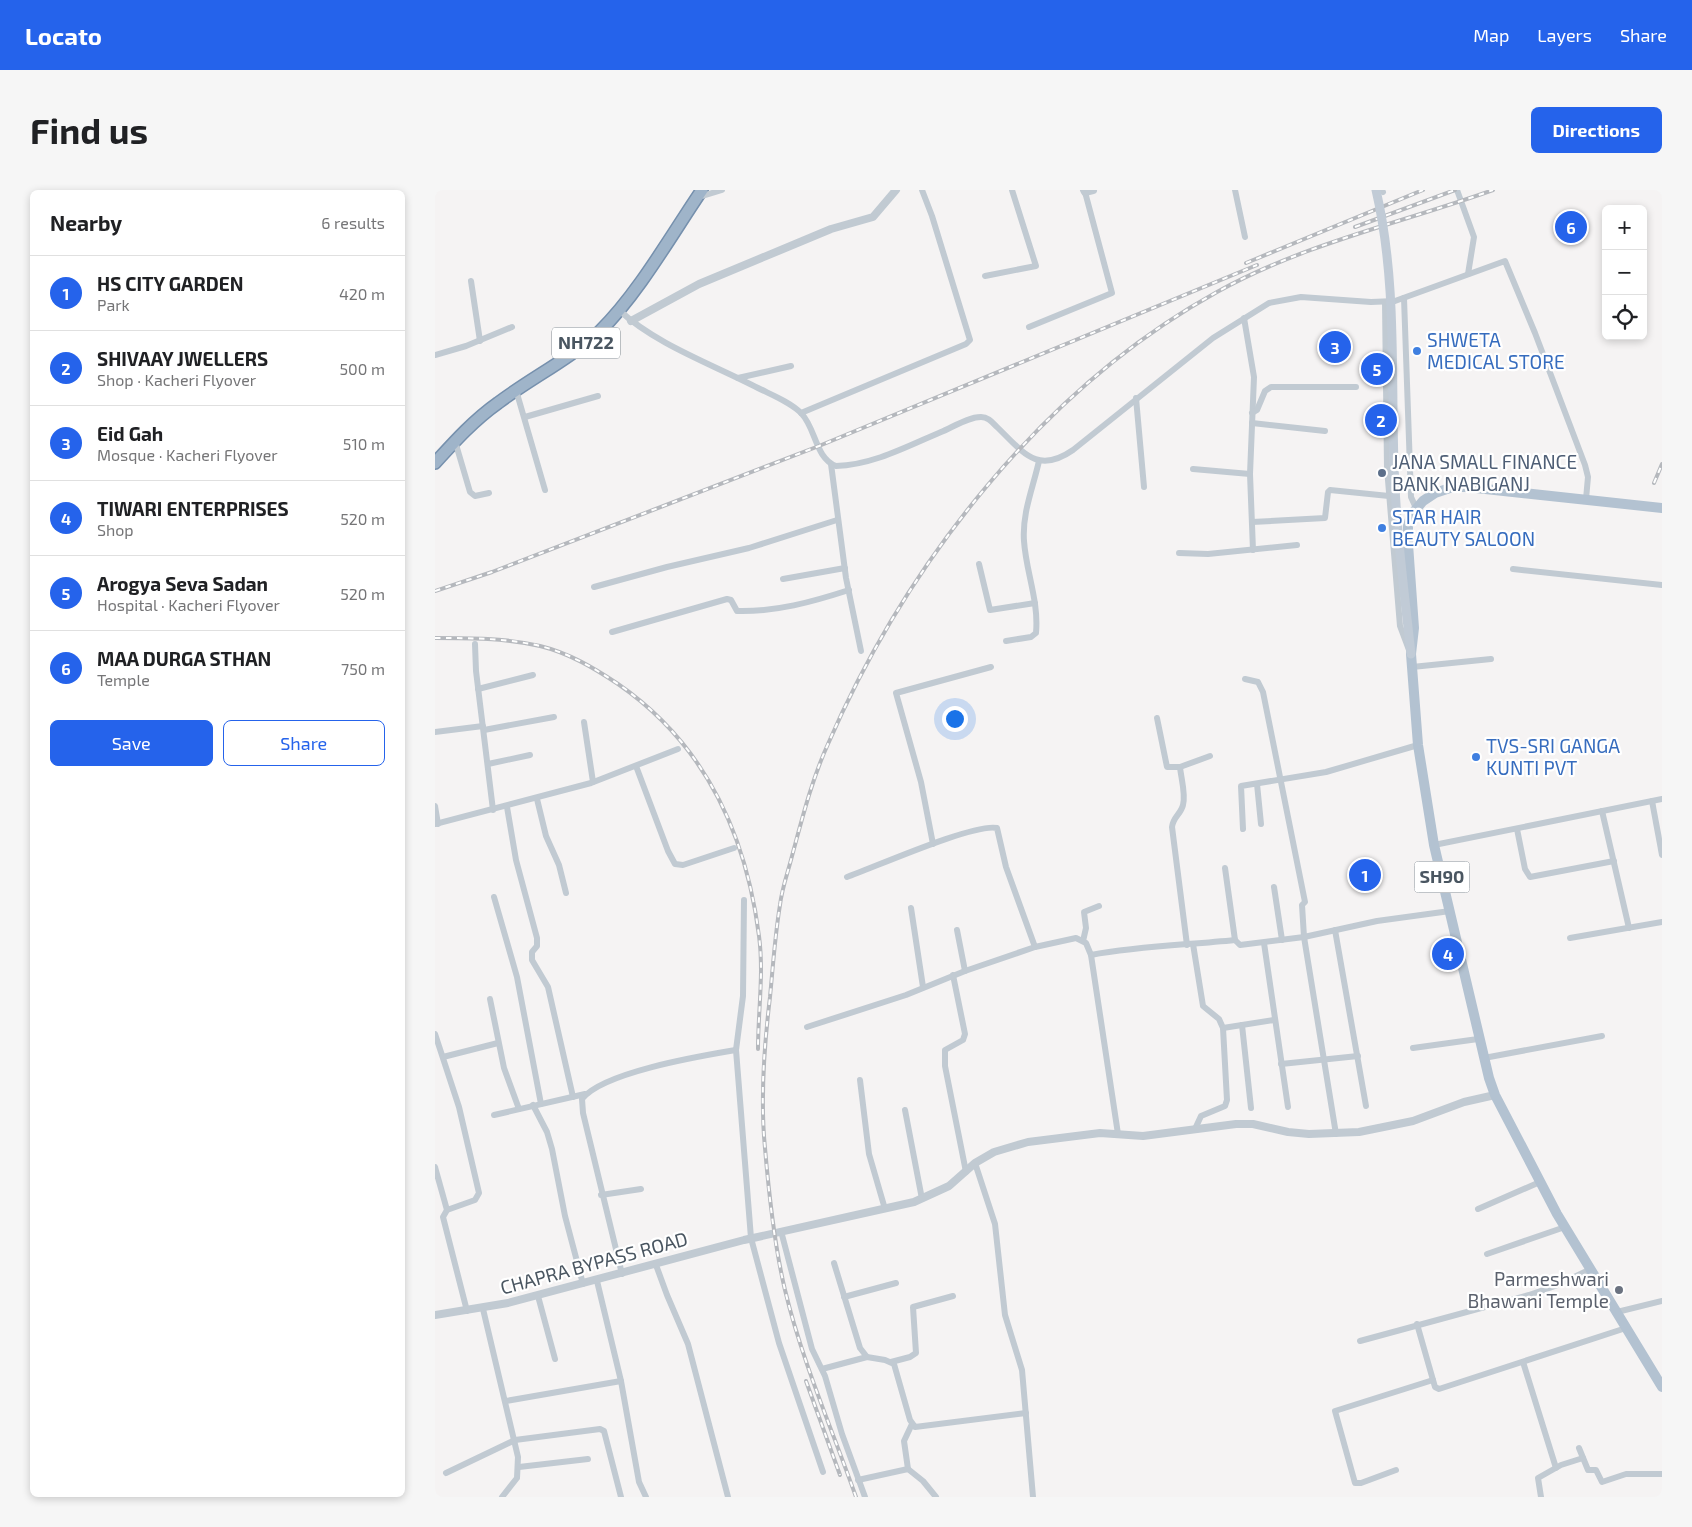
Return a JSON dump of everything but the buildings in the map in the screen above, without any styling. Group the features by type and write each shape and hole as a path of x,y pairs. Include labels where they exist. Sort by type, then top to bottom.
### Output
{"highway":[{"name":"NH722","path":"435,462 477,420 516,390 585,344 619,310 700,194"}],"main road":[{"path":"1381,191 1391,300 1394,468 1411,654"},
{"path":"1416,508 1435,493 1460,487 1662,508"},
{"name":"SH90","path":"1416,508 1408,526 1414,628 1411,654 1418,745 1434,845 1484,1058 1495,1096 1539,1182 1662,1387"}],"street":[{"path":"700,194 722,190"},
{"path":"631,321 699,284 831,229 873,217 896,190"},
{"path":"801,413 966,344 970,340 932,216 922,190"},
{"path":"985,276 1036,266 1012,190"},
{"path":"1029,327 1112,293 1084,191 1093,190"},
{"path":"1235,190 1245,237"},
{"path":"1457,190 1474,237 1468,274"},
{"path":"619,310 631,321 658,338 801,413 831,464 845,466 870,459 981,417 991,421 1019,448 1039,461 1053,462 1063,457 1213,338 1269,303 1289,298 1385,302 1404,298 1500,261 1505,261 1585,465 1588,482 1586,499"},
{"path":"471,281 480,341"},
{"path":"1404,298 1411,497 1416,508"},
{"path":"1385,302 1389,496 1399,626 1411,654"},
{"path":"1244,318 1254,377 1250,474 1253,550"},
{"path":"435,355 480,341 512,327"},
{"path":"737,378 791,366"},
{"path":"1252,413 1257,410 1265,391 1271,387 1356,387"},
{"path":"516,390 545,490"},
{"path":"525,417 598,396"},
{"path":"1136,398 1144,487"},
{"path":"1251,423 1325,431"},
{"path":"455,441 470,492 475,496 489,494"},
{"path":"1006,641 1035,635 1035,604 1024,542 1024,523 1039,461"},
{"path":"831,464 837,520 861,651"},
{"path":"1193,469 1250,474"},
{"path":"1252,522 1325,518 1327,492 1330,490 1389,496"},
{"path":"594,586 749,548 837,520"},
{"path":"1179,553 1208,554 1297,545"},
{"path":"979,564 990,610 1035,604"},
{"path":"783,579 845,568"},
{"path":"1513,569 1662,585"},
{"path":"612,632 727,599 731,600 737,611 775,609 807,603 849,590"},
{"path":"475,644 478,689 493,810"},
{"path":"1412,666 1491,659"},
{"path":"933,844 921,782 895,693 991,667"},
{"path":"478,689 533,676"},
{"path":"1245,679 1258,682 1263,692 1281,781 1305,902 1302,905 1304,937 1336,1134"},
{"path":"435,732 483,728 554,717"},
{"path":"1157,718 1166,765 1180,767 1210,756"},
{"path":"583,722 593,782"},
{"path":"1243,829 1241,786 1281,781 1353,766 1418,745"},
{"path":"435,806 437,824 537,799 593,782 678,749"},
{"path":"488,764 530,755"},
{"path":"636,766 675,864 683,865 734,848"},
{"path":"1180,767 1183,801 1180,811 1173,820 1172,827 1190,945 1203,1006 1219,1019 1223,1028 1227,1103 1201,1116 1195,1129"},
{"path":"1257,784 1261,824"},
{"path":"1434,845 1662,798"},
{"path":"537,799 546,836 559,866 566,893"},
{"path":"1652,801 1662,853"},
{"path":"507,807 516,860 537,942 532,952 532,960 548,987 573,1097"},
{"path":"1603,811 1629,928"},
{"path":"847,877 933,844 979,830 997,828 1006,867 1035,947"},
{"path":"1517,829 1525,869 1530,876 1614,861"},
{"path":"1225,868 1235,940 1240,945 1304,937 1391,918 1450,911"},
{"path":"1274,887 1282,940"},
{"path":"494,897 517,977 541,1104"},
{"path":"744,900 743,996 736,1050 755,1237 779,1343 823,1472"},
{"path":"1099,906 1084,912 1086,928 1083,941 1091,955 1118,1134"},
{"path":"911,908 923,987"},
{"path":"1570,938 1662,922"},
{"path":"957,930 965,970"},
{"path":"1335,930 1367,1106"},
{"path":"807,1027 1035,947 1071,939 1083,941"},
{"path":"1091,955 1142,946 1190,945 1235,940"},
{"path":"1264,943 1288,1107"},
{"path":"953,975 965,1037 945,1050 945,1066 966,1172"},
{"path":"489,999 511,1093 519,1109"},
{"path":"1223,1028 1274,1020"},
{"path":"1242,1025 1251,1108"},
{"path":"435,1034 461,1114 479,1192 475,1200 447,1210 443,1214 467,1311"},
{"path":"1484,1058 1602,1036"},
{"path":"1413,1048 1479,1040"},
{"path":"443,1057 498,1043"},
{"path":"494,1115 585,1094 633,1071 736,1050"},
{"path":"1281,1064 1324,1061 1357,1056"},
{"path":"860,1080 867,1146 885,1209"},
{"path":"585,1094 582,1099 583,1113 601,1195 622,1274"},
{"name":"CHAPRA BYPASS ROAD","path":"435,1315 467,1311 538,1296 755,1237 923,1199 949,1186 975,1163 994,1152 1028,1142 1100,1133 1143,1136 1253,1124 1288,1132 1336,1134 1389,1127 1464,1102 1495,1096"},
{"path":"533,1105 547,1132 554,1156 563,1210 583,1284"},
{"path":"905,1110 923,1199"},
{"path":"975,1163 998,1238 1005,1315 1020,1362 1033,1497"},
{"path":"435,1167 447,1210"},
{"path":"1478,1209 1539,1182"},
{"path":"601,1195 641,1190"},
{"path":"1487,1254 1565,1227"},
{"path":"781,1231 815,1358 822,1369 865,1497"},
{"path":"834,1263 860,1348 867,1357"},
{"path":"657,1265 670,1303 688,1344 729,1497"},
{"path":"1360,1341 1529,1295 1555,1286 1591,1269"},
{"path":"597,1281 621,1381 639,1482 646,1497"},
{"path":"844,1297 896,1283"},
{"path":"538,1296 555,1359"},
{"path":"822,1369 867,1357 891,1362 916,1353 913,1307 953,1296"},
{"path":"1617,1312 1662,1301"},
{"path":"483,1308 515,1440 519,1467 517,1478 510,1494 502,1497"},
{"path":"1417,1324 1433,1380 1436,1388 1439,1389 1626,1328"},
{"path":"891,1362 895,1367 912,1424 904,1441 908,1469 923,1481 936,1497"},
{"path":"1523,1362 1556,1468"},
{"path":"1396,1470 1361,1483 1355,1483 1344,1451 1335,1411 1433,1380"},
{"path":"506,1401 621,1381"},
{"path":"912,1424 919,1428 1026,1412"},
{"path":"446,1473 515,1440 603,1429 609,1444 621,1497"},
{"path":"1579,1448 1588,1470 1596,1470 1603,1482 1626,1474 1662,1474"},
{"path":"1541,1497 1537,1479 1556,1468 1583,1458"},
{"path":"519,1467 587,1459"},
{"path":"858,1480 908,1469"}],"railway":[{"path":"1246,263 1423,190"},
{"path":"1355,227 1455,190"},
{"path":"856,1497 800,1343 785,1290 770,1201 764,1129 763,1072 775,939 782,892 817,771 860,677 897,611 939,547 987,486 1038,430 1094,378 1154,332 1217,292 1250,275 1318,247 1493,190"},
{"path":"435,591 492,572 819,446 1257,265"},
{"path":"1654,483 1662,464"},
{"path":"435,638 475,638 514,641 540,646 561,653 590,667 618,684 649,708 675,734 697,763 716,794 732,827 744,862 753,898 759,936 761,978 758,1049"},
{"path":"806,1381 840,1475"}],"place":[{"name":"MAA DURGA STHAN","path":"1571,227"},
{"name":"Eid Gah","path":"1335,347"},
{"name":"SHWETA MEDICAL STORE","path":"1417,351"},
{"name":"Arogya Seva Sadan","path":"1377,369"},
{"name":"SHIVAAY JWELLERS","path":"1381,420"},
{"name":"JANA SMALL FINANCE BANK NABIGANJ","path":"1382,473"},
{"name":"STAR HAIR BEAUTY SALOON","path":"1382,528"},
{"name":"TVS-SRI GANGA KUNTI PVT","path":"1476,757"},
{"name":"HS CITY GARDEN","path":"1365,875"},
{"name":"TIWARI ENTERPRISES","path":"1448,954"},
{"name":"Parmeshwari Bhawani Temple","path":"1619,1290"}]}
